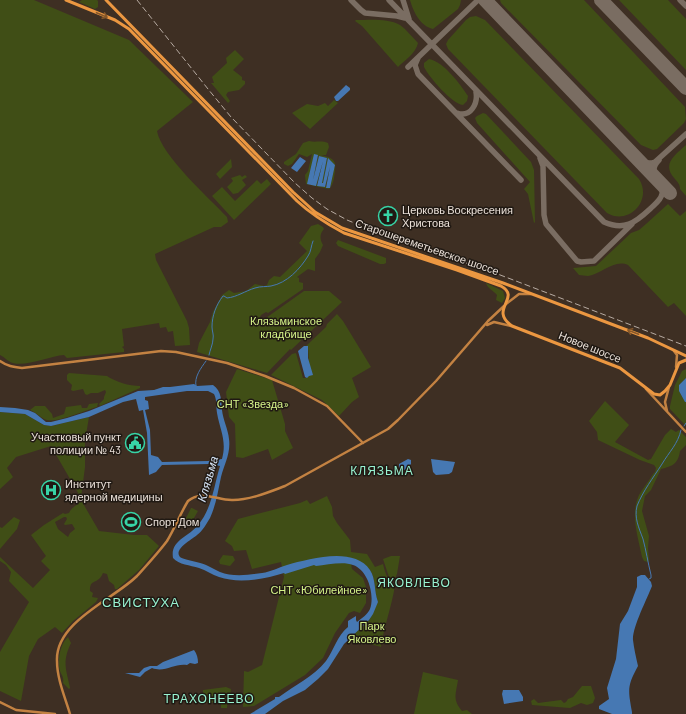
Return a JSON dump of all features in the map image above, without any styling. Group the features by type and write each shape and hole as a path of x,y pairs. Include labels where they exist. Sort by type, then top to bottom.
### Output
{"main road":[{"name":"Старошереметьевское шоссе","path":"66,0 119,22 135,34 297,201 318,219 344,233 489,281 505,289 508,295 505,305"},
{"name":"Старошереметьевское шоссе","path":"106,0 293,192 309,208 320,216 332,223 354,232 465,269 648,338 686,356"},
{"path":"70,714 57,670 57,655 62,641 80,618 124,587 140,572 167,541 188,501 196,496 239,500 285,486 383,432 398,420 505,305 519,294 535,295"},
{"path":"505,305 503,313 504,318 512,326"},
{"path":"485,326 494,322 512,326"},
{"name":"Новое шоссе","path":"512,326 612,364 626,372 644,388 686,432"},
{"path":"668,347 677,355 676,368"},
{"path":"0,361 6,365 22,368 161,351 176,352 227,363 274,380 323,403 363,443"},
{"path":"670,415 666,409 665,402 676,368 679,363 686,360"},
{"path":"644,388 657,395 665,392 670,386"},
{"path":"0,702 12,709 55,714"}],"green space":[{"path":"0,0 34,0 129,40 193,102 157,131 160,141 176,164 227,217 228,222 221,227 214,227 155,254 156,260 187,321 190,345 175,346 173,331 168,332 166,327 160,328 159,323 122,329 124,346 122,347 124,352 67,358 64,355 24,364 11,362 0,355"},
{"path":"82,0 97,0 98,7 95,9 79,2"},
{"path":"410,0 461,0 458,9 433,29 424,25 415,13"},
{"path":"500,0 584,0 685,107 686,119 684,123 657,149 653,150 641,145 501,3"},
{"path":"619,0 668,0 686,19 686,70"},
{"path":"476,16 485,20 639,179 643,187 641,203 630,214 615,216 607,213 448,49 446,44 448,40 466,20 470,17"},
{"path":"355,21 390,21 400,25 418,43 417,47 413,53 398,67 362,26"},
{"path":"235,50 244,59 233,70 242,77 245,84 239,90 228,92 226,95 230,101 228,103 211,83 214,83 212,77 227,63 226,58"},
{"path":"429,59 435,61 446,69 461,86 468,96 467,101 463,105 447,95 431,77 424,67 424,63"},
{"path":"334,100 338,103 310,129 292,113 307,104 318,106 325,103 328,106"},
{"path":"483,113 486,114 531,162 534,170 534,223 528,194 524,189 530,182 477,123 475,118"},
{"path":"309,141 328,143 329,147 326,155 321,155 333,160 335,165 328,159 323,184 321,183 327,158 319,156 312,180 318,156 314,155 308,184 316,185 322,160 317,185 325,187 330,167 326,187 330,188 306,184 305,175 308,171 312,154 307,157 299,154 292,164 288,166 284,164 284,162 296,154 303,143"},
{"path":"686,145 686,196 671,174 669,164 674,156"},
{"path":"231,159 232,167 220,179 216,174"},
{"path":"335,165 334,180 330,188"},
{"path":"240,175 242,177 245,175 247,177 242,180 246,185 238,193 233,194 227,187 233,181 231,178"},
{"path":"267,179 271,184 234,220 212,196 222,187 235,201 257,180 261,184"},
{"path":"668,204 680,216 686,211 686,316 674,303 668,307 628,265 613,265 588,276 579,275 573,268 596,266 631,233 639,230"},
{"name":"Клязьминское кладбище","path":"318,224 323,227 324,229 320,237 323,245 315,259 315,271 308,269 297,277 299,278 299,282 303,283 303,289 268,313 266,312 261,315 256,325 304,291 329,291 342,302 291,350 290,349 267,373 197,352 199,343 222,295 229,290 234,293 246,291 255,284 264,286 267,285 269,280 274,276 280,277 307,251 299,243 311,226"},
{"path":"338,240 386,258 386,263 380,264 338,246 336,243"},
{"path":"486,283 503,291 505,298 502,303 496,300 497,295"},
{"path":"337,314 343,321 371,367 352,378 359,397 339,416 322,400 271,375 292,354 296,353 303,378 307,378 309,355 308,347 306,346"},
{"name":"СНТ «Звезда»","path":"237,369 272,380 285,424 285,431 293,448 272,460 268,449 243,458 236,457 235,424 229,417 226,392"},
{"path":"686,369 686,378 679,385 679,391 686,402 686,426 670,409 670,406 675,385 682,371"},
{"path":"69,373 107,376 123,383 140,386 140,388 100,406 99,404 104,399 106,392 105,390 87,395 83,389 73,391 71,390 72,385 67,380 67,375"},
{"path":"605,401 629,425 615,442 648,460 651,459 665,435 671,429 676,432 679,430 686,437 686,445 680,451 676,462 669,467 661,469 651,490 645,496 642,511 649,536 648,562 644,561 642,557 636,526 635,510 639,495 655,472 656,468 654,465 598,440 597,432 589,421"},
{"path":"98,403 97,407 57,420 45,419 30,410 35,406 45,406 52,414 53,418 64,414 66,407 81,405 82,408 87,408 89,404"},
{"path":"0,412 25,414 44,425 51,426 89,417 85,441 85,467 81,498 51,446 16,457 7,468 13,477 0,489"},
{"name":"СНТ «Юбилейное»","path":"327,496 332,507 333,516 350,540 351,552 367,554 375,567 383,564 388,578 395,585 381,647 350,638 369,620 378,602 373,577 370,570 350,558 352,569 363,578 366,587 366,603 360,613 354,611 349,613 335,633 323,658 305,675 254,706 243,707 244,671 248,672 262,665 284,577 281,562 252,569 246,550 234,551 232,546 225,541 238,519 307,500 310,504"},
{"path":"81,500 99,531 147,535 159,546 139,570 117,589 115,589 114,585 109,581 107,574 103,573 98,580 91,585 90,591 93,593 92,597 98,598 96,602 73,621 62,633 55,627 38,639 29,656 21,701 0,691 0,652 29,602 9,581 11,572 6,565 0,561 0,557 33,588 50,570 41,561 46,556 31,535 63,513 69,513","holes":["66,517 67,519 64,524 72,524 75,529 68,537 58,529 55,522"]},
{"path":"191,508 198,511 190,525 184,522"},
{"path":"14,517 20,520 17,529 0,549 0,527 2,528"},
{"path":"223,555 233,556 235,560 230,566 220,564 219,561"},
{"path":"391,556 400,556 397,574 394,580 389,577 383,559"},
{"path":"68,637 71,643 66,655 66,670 69,689 63,683 63,678 59,667 61,648"},
{"path":"423,672 458,680 456,696 457,703 462,711 467,710 472,714 414,714"},
{"path":"582,686 591,686 595,698 593,703 587,705 581,703 570,708 532,705 531,701 534,699 538,703 561,700 564,703 573,697"},
{"path":"226,687 231,689 227,708 221,708 221,702 203,703 203,690"}],"water":[{"path":"346,85 350,88 350,90 338,101 336,101 334,97"},
{"path":"314,154 318,155 313,180 319,156 327,158 322,183 328,158 335,165 330,188 326,188 330,167 325,187 317,186 323,161 316,186 307,184"},
{"path":"300,157 306,161 297,172 291,168"},
{"path":"304,346 308,346 308,358 313,375 307,378 305,377 298,351"},
{"path":"686,378 685,402 679,391 679,385"},
{"path":"194,384 197,386 213,385 216,387 220,396 229,444 228,454 210,518 201,532 184,544 179,551 180,557 204,564 225,574 241,575 265,572 307,560 331,556 343,556 353,558 363,563 370,570 373,577 378,602 369,620 344,644 328,669 318,679 305,690 283,701 265,714 250,714 275,699 275,697 279,697 321,667 329,657 338,639 348,627 348,621 356,616 357,622 369,611 372,597 371,590 363,572 353,565 340,563 314,565 285,574 260,579 235,580 219,577 202,569 175,560 173,558 174,547 203,519 210,504 220,466 209,464 162,465 156,472 149,475 147,433 143,410 139,411 136,399 123,402 89,417 51,426 44,425 25,414 0,412 0,407 28,410 35,413 46,422 51,422 89,411 138,391","holes":["187,391 208,391 214,394 216,399 217,413 224,447 222,459 208,461 162,462 158,457 151,455 150,430 145,410 149,409 148,401 145,400 145,397"]},
{"path":"408,459 411,460 411,464 399,473 399,464"},
{"path":"431,459 455,462 452,472 449,474 436,475 433,472"},
{"path":"645,575 651,582 652,586 637,621 633,635 633,643 638,666 629,688 632,714 612,714 599,709 599,706 609,699 607,688 616,659 620,624 628,611 637,587 637,577"},
{"path":"194,650 198,661 198,663 195,664 190,663 187,665 178,665 165,669 152,668 140,677 125,673 139,673 144,668 157,666 163,662"},
{"path":"503,690 519,690 523,697 523,701 504,704 502,694"}],"waterway":[{"path":"209,355 213,341 212,323 216,307 223,296 227,298 231,297 255,288 271,286 288,279 305,261 310,253 313,241"},
{"path":"196,386 197,376 206,361"},
{"path":"649,579 651,578 651,575 636,510 648,485 676,444 681,430"}],"taxiway":[{"path":"351,0 365,13 405,18"},
{"path":"389,0 604,222 618,226 629,224 645,214 658,202 662,194 662,189 654,169 659,160"},
{"path":"403,0 409,19"},
{"path":"408,67 478,0"},
{"path":"680,0 686,6"},
{"path":"418,58 415,65 418,74 521,180"},
{"path":"457,113 462,114 470,111 475,105 476,92"},
{"path":"635,156 646,163 655,162 686,134"},
{"path":"540,158 543,166 544,215 546,224 577,261 594,261 632,224"}],"runway":[{"path":"485,0 670,193"},
{"path":"601,0 686,88"}],"railway":[{"path":"137,0 231,117 295,183 327,209 347,220 379,233 495,273 686,346"}],"place":[{"name":"Церковь Воскресения Христова","path":"388,216"},
{"name":"Участковый пункт полиции № 43","path":"135,443"},
{"name":"Институт ядерной медицины","path":"51,490"},
{"name":"Спорт Дом","path":"131,522"}],"district":[{"name":"КЛЯЗЬМА","path":"382,471"},
{"name":"ЯКОВЛЕВО","path":"414,583"},
{"name":"СВИСТУХА","path":"141,602"},
{"name":"ТРАХОНЕЕВО","path":"209,699"}],"water label":[{"name":"Клязьма","path":"208,479"}],"park label":[{"name":"Парк Яковлево","path":"372,632"}]}
